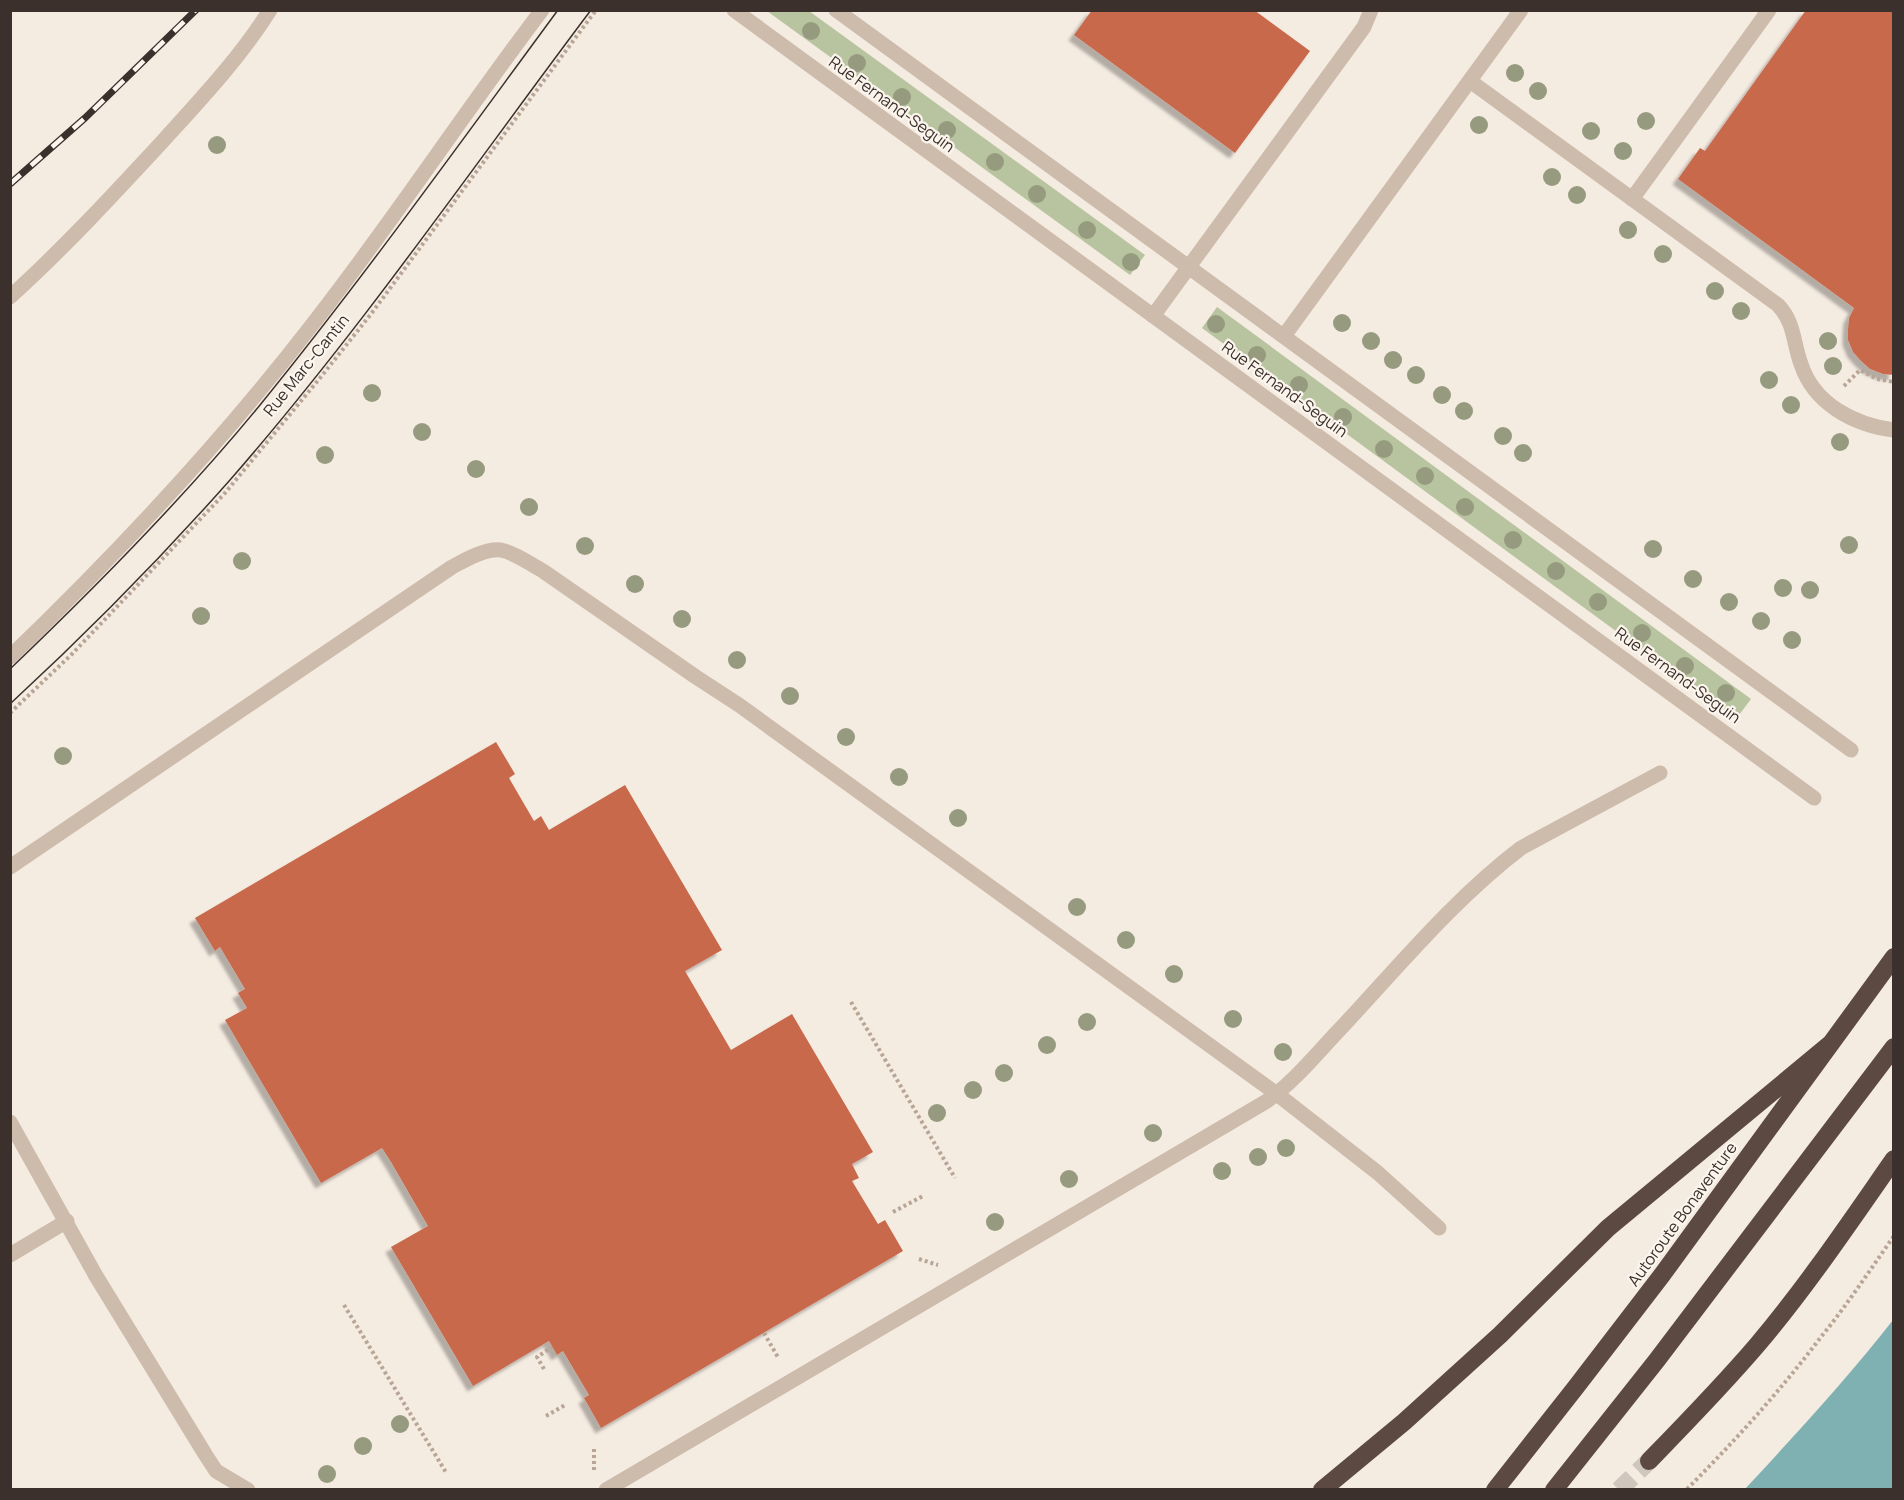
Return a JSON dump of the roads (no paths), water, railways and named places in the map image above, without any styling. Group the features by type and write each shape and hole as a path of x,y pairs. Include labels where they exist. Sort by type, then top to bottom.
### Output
{"highway":[{"name":"Autoroute Bonaventure","path":"1495,1490 1662,1275 1893,957"},
{"path":"1322,1490 1404,1422 1500,1335 1608,1228 1829,1045"},
{"path":"1554,1490 1663,1351 1893,1047"},
{"path":"1649,1461 1758,1344 1819,1266 1893,1159"}],"street":[{"path":"10,297 123,184 225,72 249,43 270,10"},
{"name":"Rue Marc-Cantin","path":"10,657 138,528 242,412 331,300 542,10"},
{"name":"Rue Fernand-Seguin","path":"734,10 1814,798"},
{"path":"836,10 1851,750"},
{"path":"1153,316 1364,27 1371,10"},
{"path":"1284,336 1521,10"},
{"path":"1632,199 1769,10"},
{"path":"1470,81 1778,305 1790,321 1800,364 1807,378 1830,405 1859,422 1893,430"},
{"path":"10,867 452,567 475,555 500,550 543,571 676,664 740,705 1277,1094 1378,1173 1439,1228"},
{"path":"606,1490 1277,1094 1454,908 1502,863 1521,848 1660,773"},
{"path":"10,1122 96,1275 205,1454 216,1471 248,1490"},
{"path":"10,1255 67,1221"}],"water":[{"path":"1893,1320 1893,1489 1745,1489 1839,1385"}],"tunnel":[{"path":"1619,1490 1649,1461"}],"tram line":[{"path":"10,669 139,541 231,440 299,357 374,259 558,10"},
{"path":"10,704 150,566 204,509 278,424 415,248 591,10"}],"railway":[{"path":"10,184 85,118 196,10"}]}
